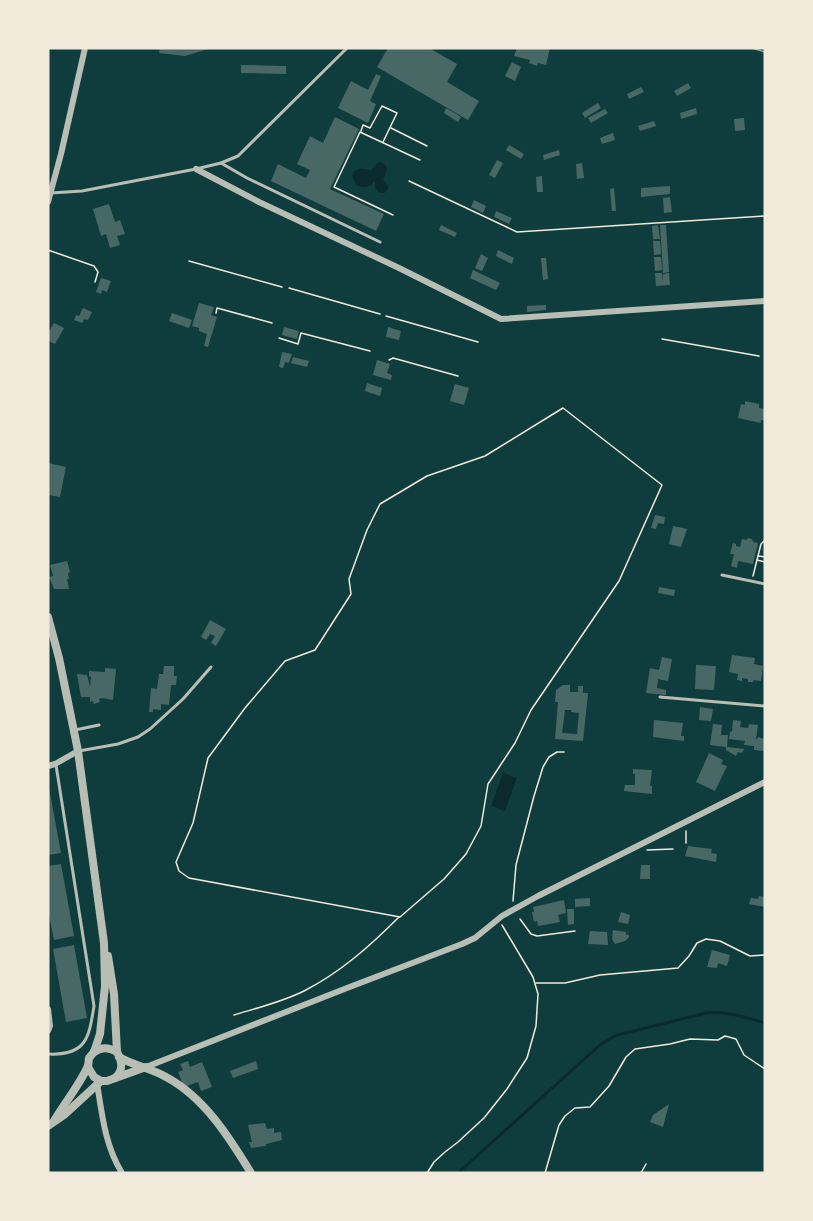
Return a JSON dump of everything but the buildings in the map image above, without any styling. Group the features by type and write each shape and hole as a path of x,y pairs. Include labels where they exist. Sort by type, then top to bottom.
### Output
{"street":[{"path":"48,202 85,48"},
{"path":"196,169 259,202 501,319 765,301"},
{"path":"48,617 78,751 104,943 103,1009 100,1034 94,1052"},
{"path":"52,765 78,751"},
{"path":"88,1066 90,1073 99,1081 107,1082 462,945 512,911 765,782"},
{"path":"104,943 110,963 118,1054 122,1068 114,1079"},
{"path":"48,1009 50,1026 48,1031"},
{"path":"51,1124 77,1086 88,1066 89,1058 99,1048 105,1048 131,1064 146,1067 167,1077 200,1102 251,1173"},
{"path":"51,1124 64,1115 99,1081"},
{"path":"99,1081 105,1134 114,1160 122,1173"}],"lane":[{"path":"51,193 82,191 196,169 221,164 238,156 347,48"},
{"path":"221,164 380,242"},
{"path":"722,574 765,584"},
{"path":"78,751 118,744 138,737 183,699 212,667"},
{"path":"660,697 765,706"},
{"path":"74,730 99,725"},
{"path":"48,1054 70,1053 82,1045 90,1031 94,1006 52,765"}],"path":[{"path":"382,142 397,113 382,106 370,128 363,125 334,187 393,214"},
{"path":"390,127 427,146"},
{"path":"360,132 420,160"},
{"path":"409,181 517,232 765,216"},
{"path":"48,250 94,266 98,272 95,282"},
{"path":"189,261 282,287"},
{"path":"289,288 380,314"},
{"path":"216,313 217,308 272,323"},
{"path":"386,316 478,342"},
{"path":"279,338 298,344 301,333 370,351"},
{"path":"662,339 759,356"},
{"path":"389,360 393,358 458,376"},
{"path":"234,1016 302,992 334,974 368,948 400,916 444,879 466,854 481,826 488,784 515,743 531,710 619,581 662,485 563,408 485,456 427,476 380,504 367,530 349,579 351,594 315,650 285,661 245,708 208,758 193,823 176,862 179,871 189,878 400,916"},
{"path":"752,581 761,544 765,540"},
{"path":"758,556 765,557"},
{"path":"757,560 765,562"},
{"path":"512,911 516,866 543,767 549,757 557,752 564,752"},
{"path":"686,822 686,843"},
{"path":"640,845 645,850 673,849"},
{"path":"428,1173 434,1162 484,1118 507,1089 527,1058 536,1026 538,993 533,977 498,919"},
{"path":"520,919 531,934 537,936 575,931"},
{"path":"535,983 566,983 600,975 678,968 697,943 706,939 720,941 750,956 765,955"},
{"path":"545,1173 559,1125 565,1116 575,1107 590,1107 609,1086 626,1057 635,1049 690,1039 718,1040 724,1036 736,1039 744,1055 765,1069"},
{"path":"641,1173 646,1164"}],"water":[{"path":"380,162 386,167 383,179 388,187 386,192 378,192 375,188 375,181 366,187 356,185 352,175 354,172 360,169 371,171"},
{"path":"503,773 517,778 505,811 491,806"}],"waterway":[{"path":"458,1173 601,1044 617,1035 706,1013 728,1014 765,1023"}],"tram line":[{"path":"752,48 765,52"}]}
